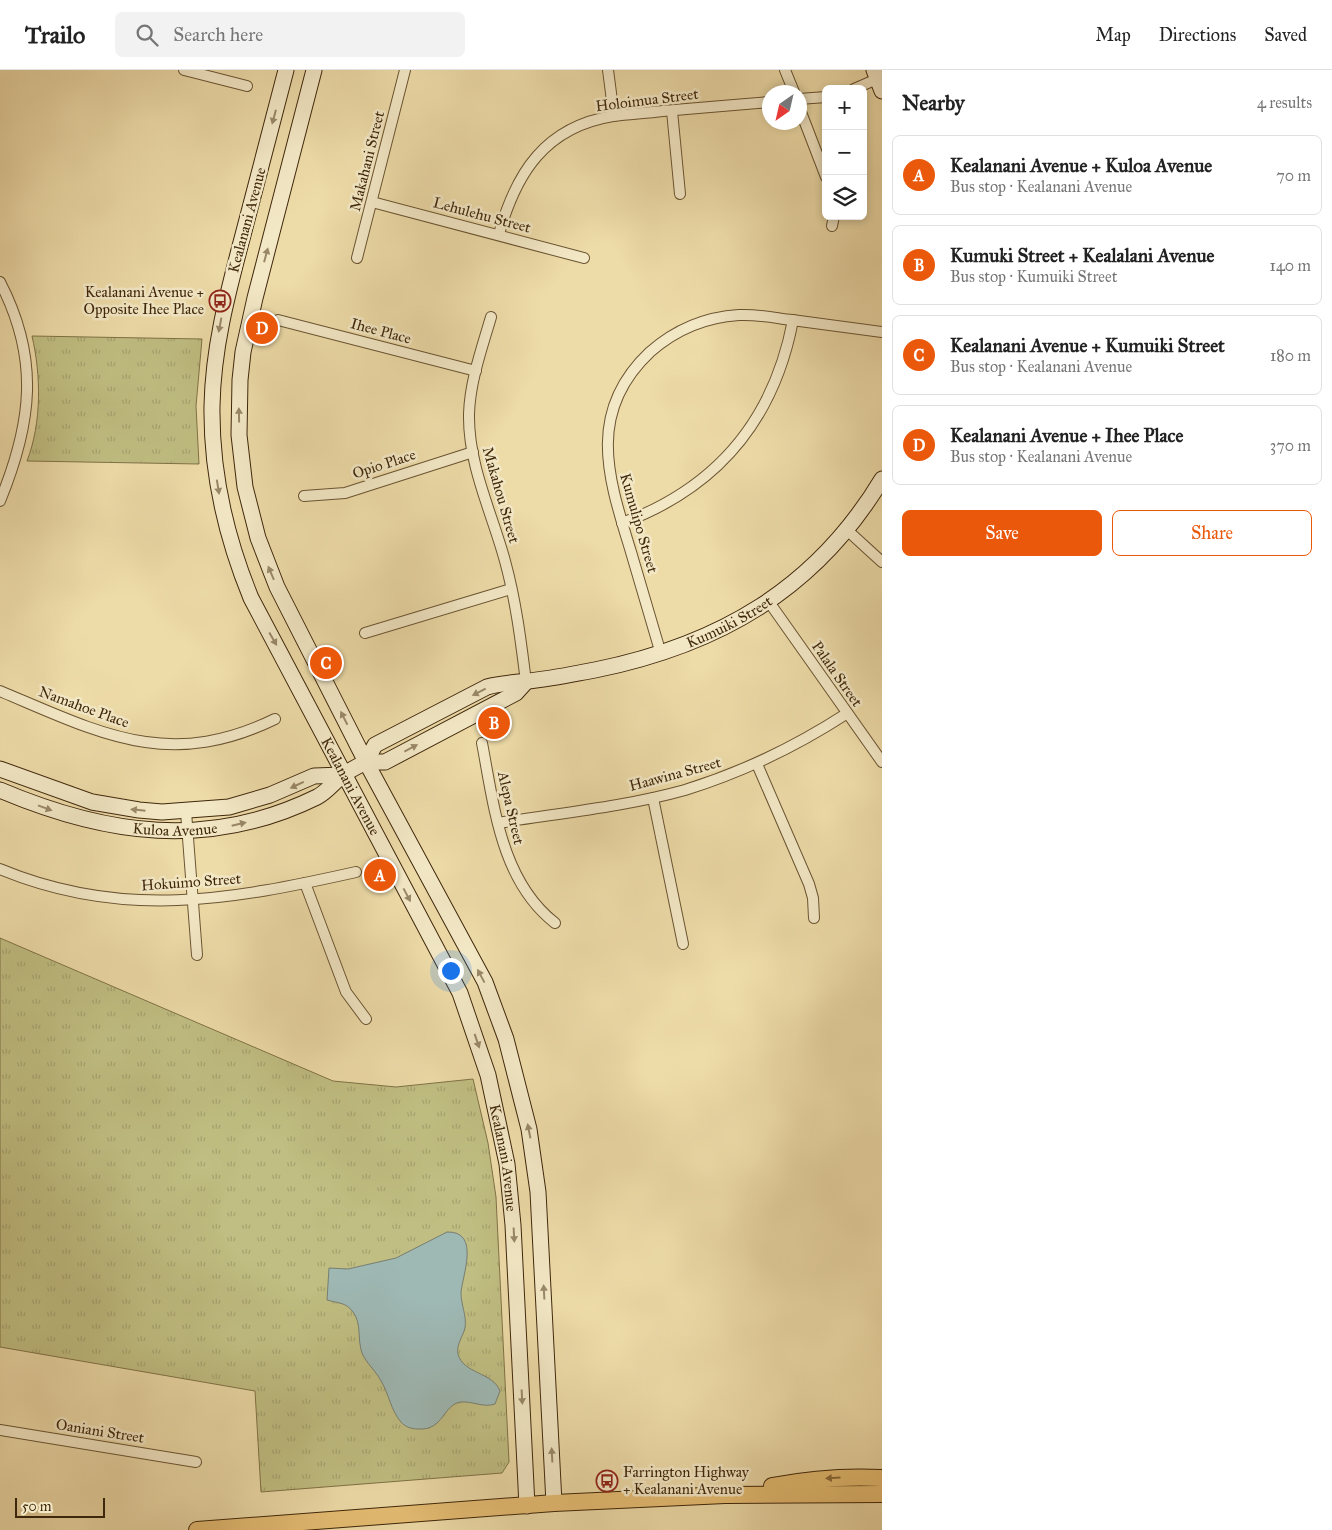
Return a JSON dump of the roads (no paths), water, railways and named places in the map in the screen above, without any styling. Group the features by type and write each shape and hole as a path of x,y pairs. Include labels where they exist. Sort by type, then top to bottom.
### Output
{"main road":[{"path":"725,1495 803,1480 854,1476 882,1478"},
{"path":"197,1530 554,1503 725,1495 882,1494"}],"street":[{"path":"184,70 204,73 247,86"},
{"name":"Kealanani Avenue","path":"286,70 221,319 213,377 214,453 224,519 241,572 264,623 460,993 480,1047 493,1094 507,1164 513,1225 527,1506"},
{"name":"Kealanani Avenue","path":"314,70 248,325 240,380 239,435 245,487 266,563 288,610 366,762 485,982 506,1039 522,1097 534,1160 541,1224 554,1503"},
{"name":"Makahani Street","path":"357,258 405,70"},
{"path":"608,70 614,116"},
{"path":"785,70 791,85"},
{"path":"865,85 878,80"},
{"path":"807,98 822,97"},
{"name":"Holoimua Street","path":"499,234 514,188 537,156 568,132 596,120 614,116 762,103"},
{"path":"672,111 680,194"},
{"path":"807,126 825,175"},
{"name":"Lehulehu Street","path":"372,202 584,258"},
{"path":"0,282 20,330 27,371 27,392 25,420 18,454 0,501"},
{"name":"Kumulipo Street","path":"661,654 610,482 608,437 614,408 635,369 645,357 668,338 695,324 740,315 882,332"},
{"name":"Makahou Street","path":"491,317 476,371 469,413 472,452 506,562 526,682"},
{"name":"Ihee Place","path":"278,320 476,371"},
{"path":"622,523 677,498 709,474 737,445 760,413 778,378 793,320"},
{"name":"Opio Place","path":"304,496 345,493 472,452"},
{"name":"Kumuiki Street","path":"366,762 375,745 487,688 502,683 526,682 596,670 661,654 717,632 769,602 804,574 847,530 882,479"},
{"path":"847,530 882,562"},
{"path":"365,633 512,589"},
{"name":"Palala Street","path":"769,602 846,714 882,762"},
{"name":"Namahoe Place","path":"0,691 95,730 146,743 183,744 221,739 275,719"},
{"name":"Haawina Street","path":"498,823 653,798 708,783 757,764 805,740 846,714"},
{"name":"Alepa Street","path":"482,743 498,823 512,866 532,901 555,923"},
{"name":"Kuloa Avenue","path":"0,790 63,815 104,825 137,830 187,831 233,826 277,814 319,796 343,775 366,762"},
{"path":"757,764 809,884 813,898 814,918"},
{"name":"Kuloa Avenue","path":"0,770 92,802 139,810 186,812 250,802 290,788 314,776 343,775"},
{"path":"653,798 683,944"},
{"path":"186,812 197,956"},
{"name":"Hokuimo Street","path":"0,869 55,888 90,896 133,901 192,900 233,896 356,872"},
{"path":"305,883 346,992 366,1019"},
{"name":"Oaniani Street","path":"0,1430 196,1462"}],"water":[{"path":"447,1232 457,1234 464,1239 467,1246 466,1266 461,1293 465,1328 458,1347 458,1354 466,1366 491,1380 500,1391 495,1404 486,1405 461,1402 450,1407 433,1426 413,1429 404,1425 398,1418 381,1381 364,1357 358,1322 353,1312 344,1305 327,1300 329,1268 348,1269 396,1258"}],"place":[{"name":"Kealanani Avenue + Opposite Ihee Place","path":"220,301"},
{"name":"Kealanani Avenue + Ihee Place","path":"262,328"},
{"name":"Kealanani Avenue + Kumuiki Street","path":"326,663"},
{"name":"Kumuki Street + Kealalani Avenue","path":"494,723"},
{"name":"Kealanani Avenue + Kuloa Avenue","path":"380,875"},
{"name":"Farrington Highway + Kealanani Avenue","path":"607,1481"}]}
